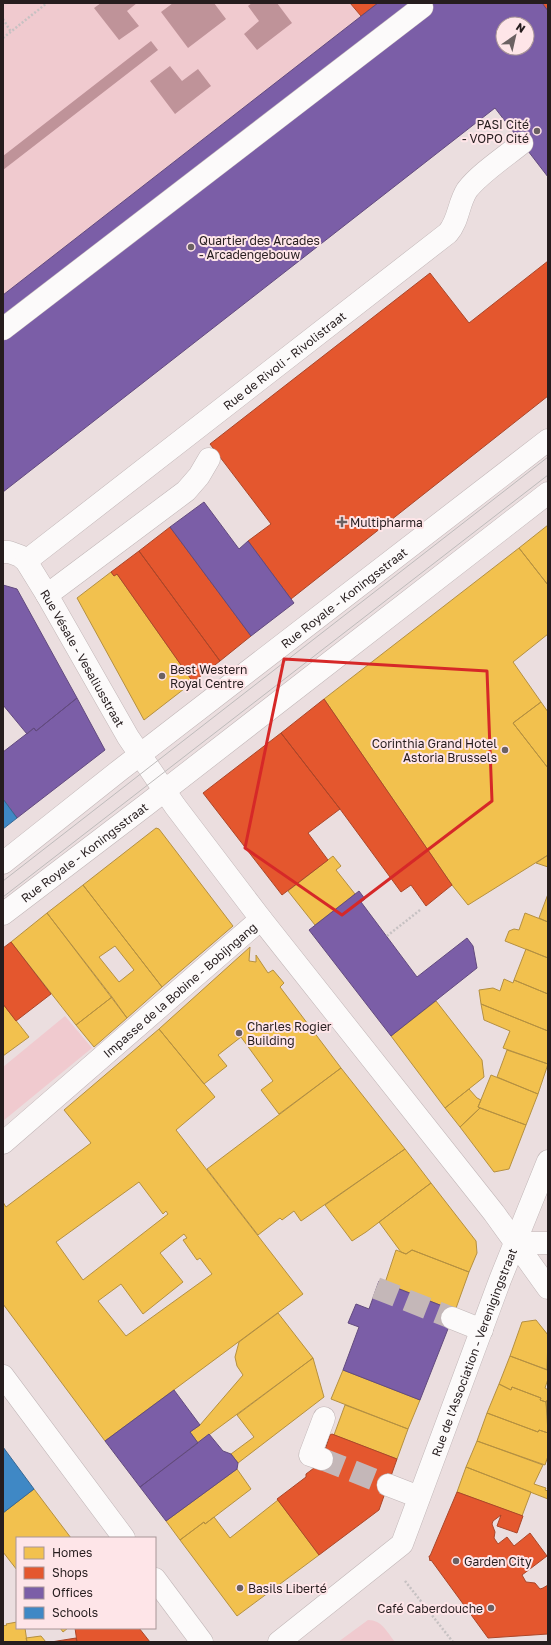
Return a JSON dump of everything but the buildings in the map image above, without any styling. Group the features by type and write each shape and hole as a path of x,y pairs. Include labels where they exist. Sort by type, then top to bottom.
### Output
{"street":[{"path":"3,330 422,7"},
{"name":"Rue de Rivoli - Rivolistraat","path":"26,561 448,233 457,219 460,204 467,191 477,180 522,143"},
{"name":"Rue Royale - Koningsstraat","path":"3,863 140,755 548,440"},
{"path":"47,595 186,491 199,476 209,459"},
{"name":"Rue Royale - Koningsstraat","path":"3,914 165,791 548,493"},
{"path":"3,552 9,552 20,556 26,561"},
{"name":"Rue Vésale - Vesaliusstraat","path":"26,561 128,737 140,755"},
{"path":"140,755 165,791 261,919 494,1213 548,1288"},
{"name":"Impasse de la Bobine - Bobijngang","path":"3,1143 261,919"},
{"name":"Rue de l'Association - Verenigingstraat","path":"279,1642 402,1544 482,1330 548,1161"},
{"path":"516,1243 548,1244"},
{"path":"452,1318 482,1330"},
{"path":"3,1376 123,1537"},
{"path":"322,1459 310,1455 324,1418"},
{"path":"388,1485 419,1497"},
{"path":"156,1580 202,1642"}],"path":[{"path":"3,38 47,3"},
{"path":"3,19 11,32"},
{"path":"387,936 420,910"},
{"path":"405,1581 453,1642"}],"highlighted area":[{"path":"284,659 487,671 492,801 342,915 245,848"}],"shaded area":[{"path":"3,3 350,3 361,16 3,295"},
{"path":"101,3 137,3 127,11 139,26 119,40 94,8"},
{"path":"173,3 214,3 226,19 188,48 161,12"},
{"path":"252,3 277,3 292,23 257,50 244,34 259,21 248,6"},
{"path":"151,41 158,50 3,170 3,156"},
{"path":"170,66 182,81 198,69 211,86 175,114 150,81"},
{"path":"65,1016 92,1048 3,1121 3,1067"},
{"path":"368,1620 381,1624 395,1642 338,1642"}],"tunnel":[{"path":"376,1288 452,1318"},
{"path":"322,1459 388,1485"}],"tram line":[{"path":"3,881 548,457"},
{"path":"3,897 548,475"}],"place":[{"name":"PASI Cité - VOPO Cité","path":"537,131"},
{"name":"Quartier des Arcades - Arcadengebouw","path":"191,247"},
{"name":"Multipharma","path":"342,522"},
{"name":"Best Western Royal Centre","path":"162,676"},
{"name":"Corinthia Grand Hotel Astoria Brussels","path":"505,750"},
{"name":"Charles Rogier Building","path":"239,1033"},
{"name":"Garden City","path":"456,1561"},
{"name":"Basils Liberté","path":"240,1588"},
{"name":"Café Caberdouche","path":"491,1608"}]}
